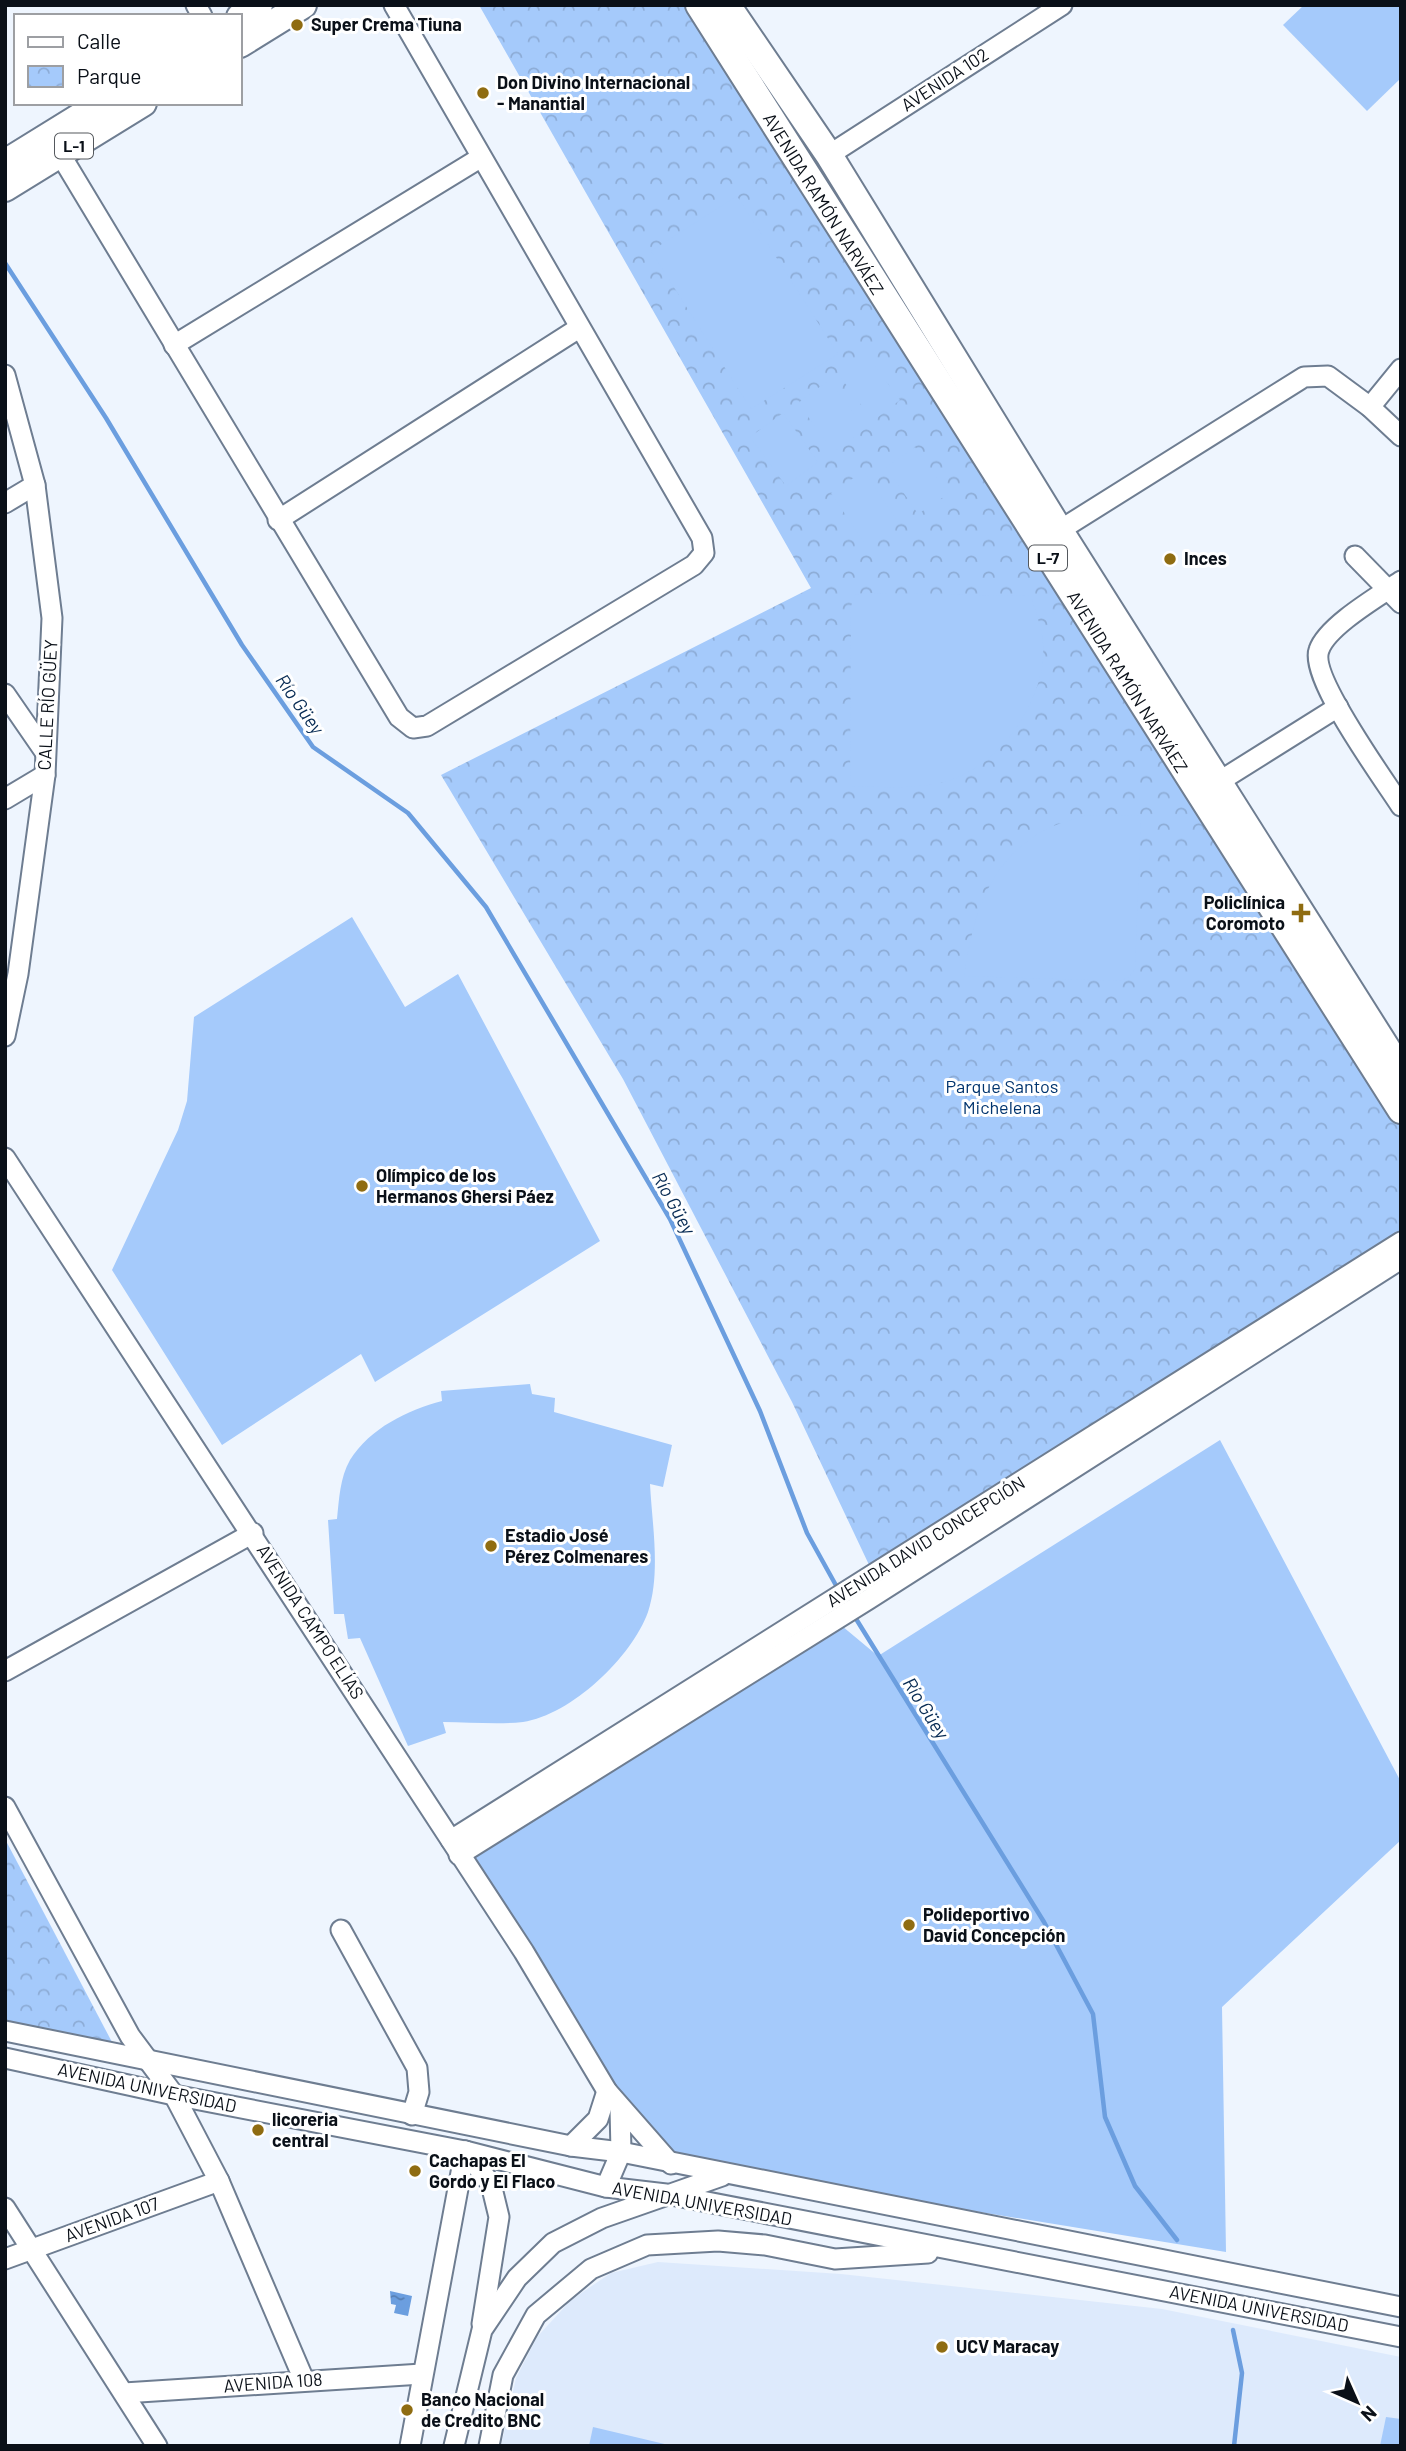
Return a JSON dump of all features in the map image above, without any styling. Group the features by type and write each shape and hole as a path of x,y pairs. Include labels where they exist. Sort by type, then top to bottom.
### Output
{"main road":[{"path":"242,16 259,5"},
{"path":"242,43 303,5"},
{"name":"AVENIDA RAMÓN NARVÁEZ","path":"699,5 1049,537 1220,781 1401,1071"},
{"name":"AVENIDA RAMÓN NARVÁEZ","path":"727,5 830,155 1049,537 1401,1110"},
{"name":"L-1","path":"5,163 99,105"},
{"name":"L-1","path":"5,188 140,105"}],"street":[{"path":"60,154 399,717 413,728 427,726 694,565 704,553 702,538 394,5"},
{"name":"AVENIDA 102","path":"830,155 1052,8"},
{"path":"174,345 480,158"},
{"path":"278,520 579,328"},
{"path":"1370,407 1401,369"},
{"name":"CALLE RÍO GÜEY","path":"5,375 35,485 52,618 45,775 18,974 5,1037"},
{"path":"1049,537 1304,377 1328,376 1370,407 1401,436"},
{"path":"5,503 35,485"},
{"path":"1355,556 1397,591 1330,632 1319,648 1319,672 1401,806"},
{"path":"5,694 46,752"},
{"path":"1220,781 1338,707"},
{"path":"5,799 45,775"},
{"name":"AVENIDA CAMPO ELÍAS","path":"5,1158 253,1533 524,1952 607,2091 671,2164"},
{"name":"AVENIDA DAVID CONCEPCIÓN","path":"1346,1286 1401,1242"},
{"name":"AVENIDA DAVID CONCEPCIÓN","path":"455,1847 1346,1286 1401,1259"},
{"path":"5,1671 253,1533"},
{"path":"5,1807 130,2036 174,2095 219,2182 304,2380"},
{"path":"341,1930 417,2068 419,2092 412,2115"},
{"name":"AVENIDA UNIVERSIDAD","path":"5,2031 412,2115 571,2146 621,2152 1393,2306"},
{"name":"AVENIDA UNIVERSIDAD","path":"5,2058 174,2095 465,2151 606,2187 666,2194 1401,2337"},
{"path":"571,2146 598,2119 607,2091"},
{"path":"606,2187 621,2152 620,2108"},
{"path":"454,2446 482,2330 488,2272 499,2217 491,2184 465,2151"},
{"path":"410,2446 465,2151"},
{"path":"482,2330 517,2277 553,2243 602,2218 726,2175"},
{"name":"AVENIDA 107","path":"5,2259 219,2182"},
{"path":"5,2208 157,2446"},
{"path":"489,2446 503,2375 536,2315 591,2269 614,2259 647,2245 718,2241 765,2245 835,2259 890,2257 945,2250"},
{"path":"1377,2332 1393,2306"},
{"name":"AVENIDA 108","path":"124,2393 422,2374"}],"shaded area":[{"name":"UCV Maracay","path":"658,2262 841,2274 1162,2309 1401,2357 1401,2446 501,2446 516,2378 537,2337 571,2300 611,2273"}],"green space":[{"name":"Parque Santos Michelena","path":"479,5 694,5 1401,1112 1401,1232 871,1569 792,1402 623,1079 441,775 811,588"},
{"path":"1304,5 1401,5 1401,78 1367,111 1283,25"},
{"path":"737,196 838,354 751,409 651,251"},
{"path":"867,355 900,400 873,421 839,375"},
{"path":"829,380 865,429 834,452 798,403"},
{"path":"783,413 818,462 786,486 750,437"},
{"path":"915,447 948,494 918,514 886,467"},
{"path":"864,471 898,522 865,544 831,493"},
{"path":"855,595 1031,596 1043,643 1037,687 1015,730 981,764 961,776 929,785 850,786 851,606"},
{"path":"1087,815 1141,816 1135,969 1129,977 1120,981 964,976 972,934 985,895 1007,860 1041,832"},
{"name":"Olímpico de los Hermanos Ghersi Páez","path":"352,917 405,1007 458,974 600,1241 375,1382 361,1354 222,1445 112,1270 178,1130 187,1101 194,1017"},
{"name":"Estadio José Pérez Colmenares","path":"530,1384 532,1394 555,1398 554,1412 672,1445 663,1487 650,1484 655,1565 648,1612 640,1629 614,1665 561,1708 523,1722 443,1722 446,1733 408,1746 360,1638 348,1639 344,1614 334,1614 328,1520 337,1519 342,1481 350,1460 379,1430 403,1415 442,1401 441,1391"},
{"name":"Polideportivo David Concepción","path":"1220,1440 1401,1782 1401,1840 1222,2007 1226,2252 660,2160 457,1843 830,1616 878,1656"},
{"path":"5,1839 113,2044 5,2023"},
{"path":"1386,2417 1401,2419 1401,2446 1380,2446"},
{"path":"593,2427 673,2446 589,2446"}],"water":[{"path":"390,2291 412,2296 408,2316 394,2313 396,2305 391,2304"}],"waterway":[{"name":"Río Güey","path":"5,263 106,418 242,645 313,747 408,813 486,907 670,1219 760,1411 807,1533 838,1589"},
{"name":"Río Güey","path":"853,1614 1044,1922 1093,2014 1105,2117 1135,2186 1177,2240"},
{"name":"Río Güey","path":"1233,2330 1242,2373 1234,2446"}],"place":[{"name":"Super Crema Tiuna","path":"297,25"},
{"name":"Don Divino Internacional - Manantial","path":"483,93"},
{"name":"Inces","path":"1170,559"},
{"name":"Policlínica Coromoto","path":"1301,913"},
{"name":"Olímpico de los Hermanos Ghersi Páez","path":"362,1186"},
{"name":"Estadio José Pérez Colmenares","path":"491,1546"},
{"name":"Polideportivo David Concepción","path":"909,1925"},
{"name":"licoreria central","path":"258,2130"},
{"name":"Cachapas El Gordo y El Flaco","path":"415,2171"},
{"name":"UCV Maracay","path":"942,2347"},
{"name":"Banco Nacional de Credito BNC","path":"407,2410"}]}
